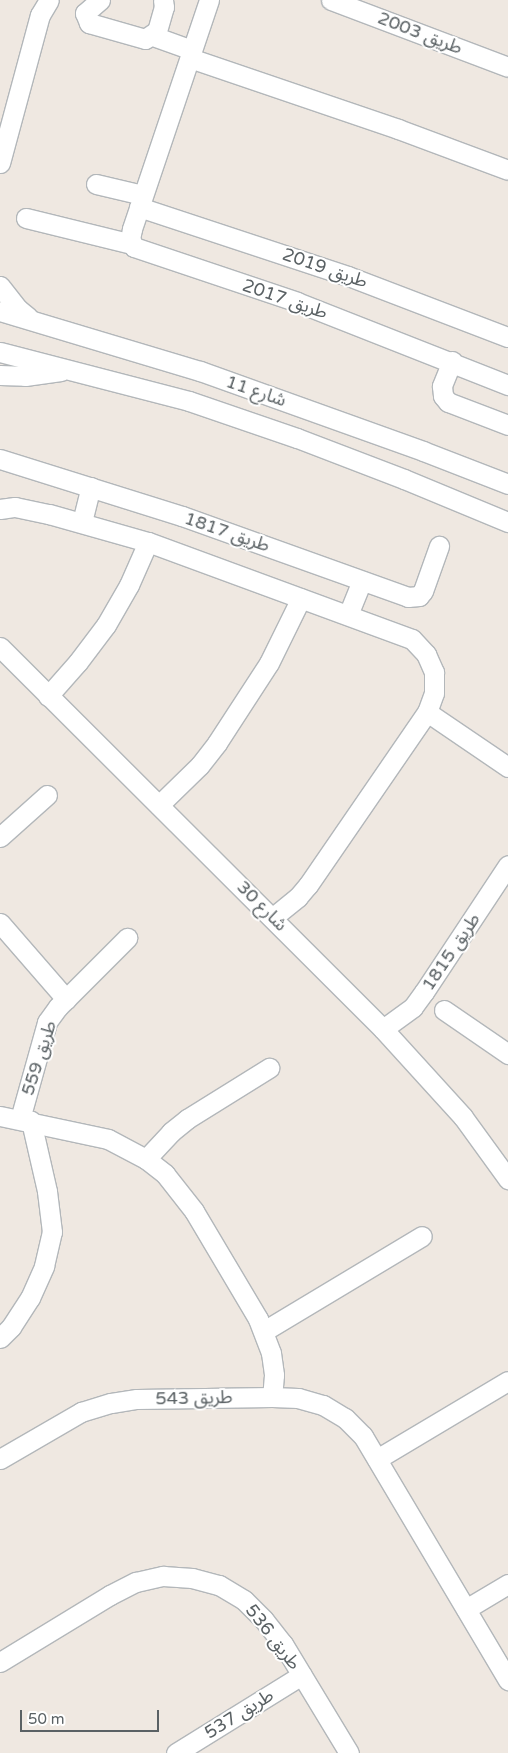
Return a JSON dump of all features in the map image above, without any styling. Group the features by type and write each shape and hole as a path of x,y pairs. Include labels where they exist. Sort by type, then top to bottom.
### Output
{"street":[{"path":"100,0 85,13 89,23 141,38 153,36 191,54 508,170"},
{"path":"153,36 157,31 164,7 163,0"},
{"path":"132,236 141,201 209,0"},
{"name":"طريق 2003","path":"336,1 508,67"},
{"path":"0,163 42,5"},
{"name":"طريق 2019","path":"96,184 508,337"},
{"name":"طريق 2017","path":"26,218 132,236 141,250 296,302 508,384"},
{"path":"0,286 18,309 31,320"},
{"name":"شارع 11","path":"0,311 200,371 423,451 508,484"},
{"name":"شارع 11","path":"0,352 189,401 297,438 404,478 508,522"},
{"path":"452,361 442,386 443,396 448,402 508,425"},
{"path":"0,375 34,375 67,370"},
{"name":"طريق 1817","path":"0,459 264,544 408,597 419,596 439,546"},
{"path":"82,522 90,487"},
{"name":"طريق 1817","path":"0,509 15,508 82,522 148,542 412,639 426,654 434,672 434,693 427,712 308,885 298,897 273,917"},
{"path":"48,696 78,662 106,625 129,585 148,542"},
{"path":"348,615 362,581"},
{"path":"159,805 180,786 217,743 269,663 301,598"},
{"name":"شارع 30","path":"0,647 273,917 383,1029 463,1117 508,1179"},
{"path":"427,712 508,767"},
{"path":"0,837 47,794"},
{"name":"طريق 1815","path":"383,1029 413,1007 508,865"},
{"path":"0,924 66,999"},
{"name":"طريق 559","path":"25,1120 47,1022 66,999 128,938"},
{"path":"444,1010 508,1054"},
{"path":"146,1159 171,1132 187,1119 269,1068"},
{"name":"طريق 559","path":"0,1116 25,1120 108,1140 146,1159 165,1174 181,1191 264,1331 273,1368 272,1397"},
{"path":"0,1338 11,1327 30,1298 44,1266 52,1232 47,1191 25,1120"},
{"path":"264,1331 422,1236"},
{"path":"377,1459 508,1381"},
{"name":"طريق 543","path":"0,1459 82,1412 110,1403 137,1399 272,1397 298,1398 315,1403 345,1418 363,1436 508,1680"},
{"name":"طريق 536","path":"0,1662 110,1595 136,1582 163,1576 192,1578 219,1586 244,1600 264,1620 302,1675 349,1753"},
{"path":"466,1610 508,1584"},
{"name":"طريق 537","path":"176,1753 302,1675"}]}
